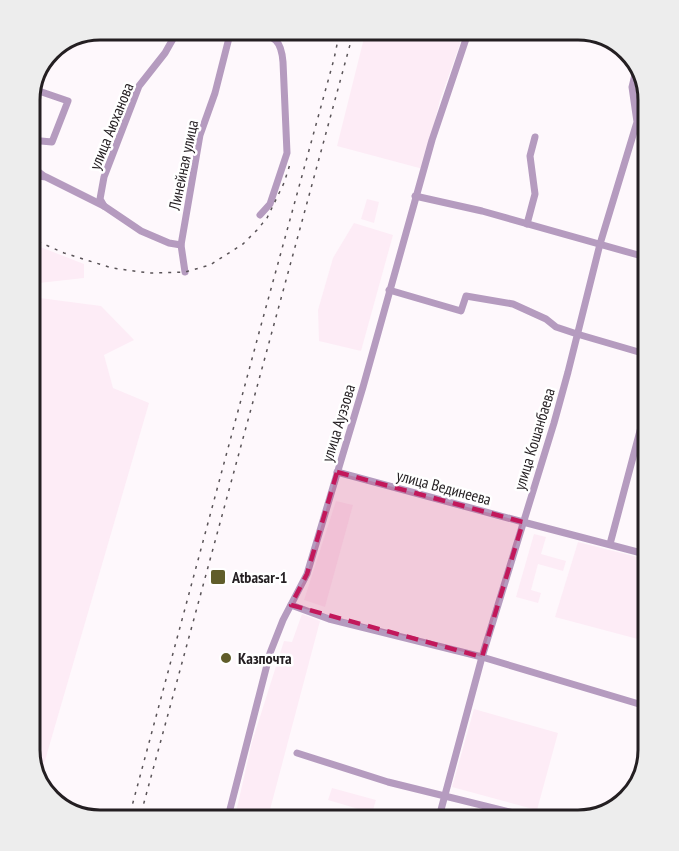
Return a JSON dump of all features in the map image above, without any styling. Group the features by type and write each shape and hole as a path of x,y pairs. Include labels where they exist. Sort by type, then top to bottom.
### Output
{"street":[{"name":"улица Аюханова","path":"104,206 100,199 104,177 135,95 172,40"},
{"name":"Линейная улица","path":"185,272 181,245 200,135 215,93 229,40"},
{"path":"260,215 270,204 287,153 282,47 276,40"},
{"name":"улица Ауэзова","path":"230,810 270,653 283,620 307,574 363,387 415,196 465,41"},
{"name":"улица Кошанбаева","path":"441,810 482,657 568,372 600,244 636,122 632,87 634,79"},
{"path":"41,141 52,142 68,100 42,92"},
{"path":"527,224 535,194 530,156 535,137"},
{"path":"41,173 104,206 141,231 169,243 181,245"},
{"path":"41,176 46,177"},
{"path":"415,196 482,211 638,255"},
{"path":"389,290 461,311 466,296 513,304 546,319 556,327 638,352"},
{"path":"610,544 638,438"},
{"name":"улица Вединеева","path":"337,472 638,552"},
{"path":"291,605 329,619 482,657 638,704"},
{"path":"297,753 388,782 499,810"}],"highlighted area":[{"path":"337,472 523,522 482,657 291,605 307,574"}],"shaded area":[{"path":"363,41 460,41 440,100 423,169 337,146"},
{"path":"367,199 379,202 374,223 361,219"},
{"path":"354,223 393,235 361,351 319,341 318,310 333,258"},
{"path":"41,247 84,264 84,278 41,283"},
{"path":"41,298 101,306 134,340 104,355 113,388 149,403 43,767 40,751"},
{"path":"336,501 353,505 325,607 304,600"},
{"path":"534,534 546,537 541,554 566,561 563,571 538,564 531,590 541,593 538,603 516,597"},
{"path":"578,542 638,557 638,639 555,617"},
{"path":"302,614 320,621 270,810 237,810 252,742 284,641 292,642"},
{"path":"474,709 558,733 537,810 452,787"},
{"path":"332,788 376,800 373,810 362,810 328,800"}],"railway":[{"path":"131,810 338,40"},
{"path":"142,810 351,41"},
{"path":"41,243 64,253 112,268 149,273 185,272 210,265 243,244 267,218 284,183 291,161"}],"place":[{"name":"Atbasar-1","path":"218,577"},
{"name":"Казпочта","path":"226,658"}]}
